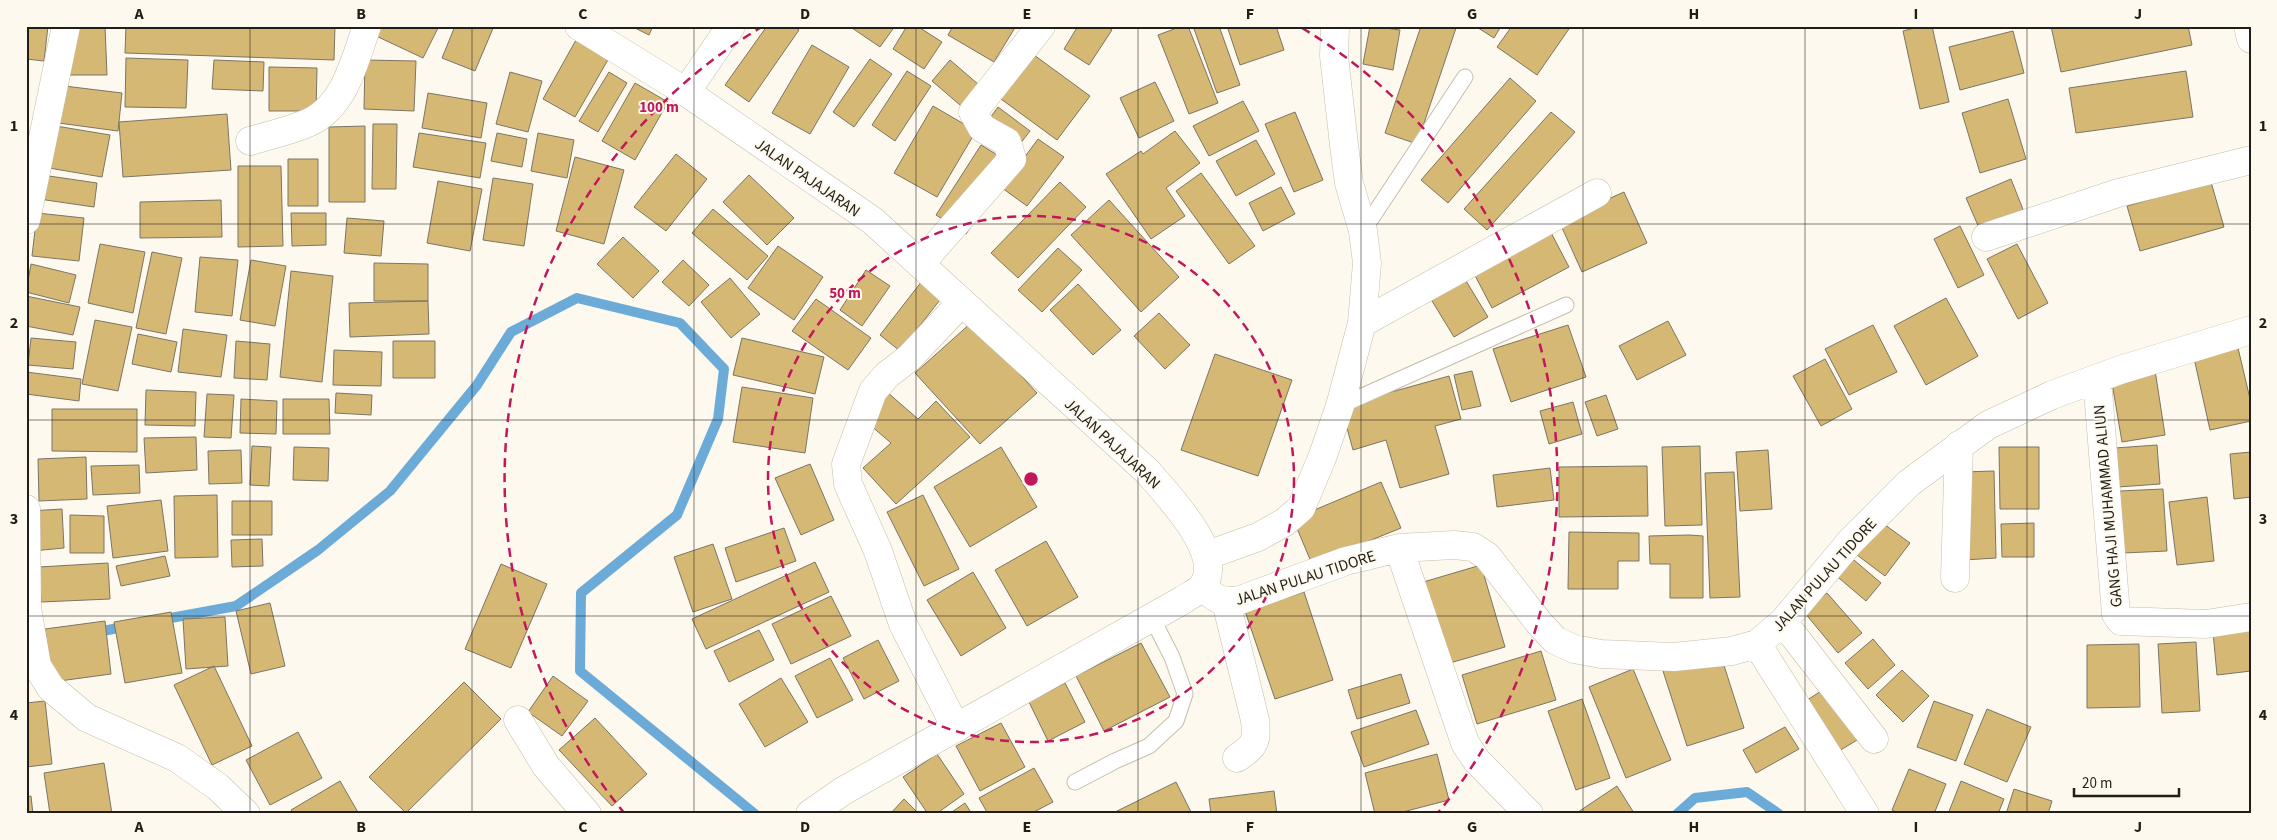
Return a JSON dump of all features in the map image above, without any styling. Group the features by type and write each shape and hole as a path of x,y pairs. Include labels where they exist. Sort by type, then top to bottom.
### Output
{"street":[{"path":"26,220 66,26"},
{"path":"250,141 312,121 333,105 350,74 367,26"},
{"name":"JALAN PAJAJARAN","path":"579,26 686,92 874,221 961,304 1148,472 1177,506 1196,533 1208,556"},
{"path":"686,92 731,26"},
{"path":"920,264 1012,158 1007,142 982,128 973,112 1041,26"},
{"path":"810,814 843,791 1152,618 1202,587 1206,575 1208,556 1258,537 1285,522 1301,508 1322,458 1340,406 1362,323 1368,263 1363,231 1349,183 1334,56 1336,26"},
{"path":"2248,26 2251,39"},
{"path":"1986,236 2118,194 2251,160"},
{"path":"1362,323 1597,194"},
{"path":"956,728 903,624 878,551 848,484 846,464 873,391 888,375 909,358 961,304"},
{"name":"JALAN PULAU TIDORE","path":"1202,587 1215,598 1226,602 1240,600 1346,561 1399,548 1454,545 1473,547 1493,562 1540,624 1555,640 1574,649 1601,654 1674,657 1732,651 1757,644 1783,622 1850,542 1909,483 1996,421 2052,395 2096,379 2251,330"},
{"name":"GANG HAJI MUHAMMAD ALIUN","path":"2096,379 2116,614 2121,621 2196,624 2251,617"},
{"path":"1955,578 1959,446"},
{"path":"26,509 27,608 37,666 50,688 87,718 177,758 218,787 246,814"},
{"path":"1399,548 1465,743 1477,762 1529,814"},
{"path":"1226,602 1255,720 1257,736 1253,748 1237,758"},
{"path":"1783,622 1874,739"},
{"path":"1757,644 1865,814"},
{"path":"518,720 546,766 587,814"}],"lane":[{"path":"1363,231 1466,77"},
{"path":"1340,406 1566,305"},
{"path":"1075,782 1149,746 1176,721 1185,694 1172,657 1152,618"}],"building":[{"path":"26,26 48,26 44,61 26,59"},
{"path":"68,26 105,26 107,75 69,75"},
{"path":"126,26 335,26 334,60 125,53"},
{"path":"378,26 439,26 423,58 374,35"},
{"path":"455,26 494,26 475,71 442,58"},
{"path":"631,26 653,26 649,35"},
{"path":"767,26 794,26 799,30 749,102 725,85"},
{"path":"854,26 895,26 880,47 852,28"},
{"path":"907,26 917,26 942,42 924,69 893,49"},
{"path":"953,26 1016,26 994,62 948,35"},
{"path":"1078,26 1106,26 1112,30 1089,65 1064,49"},
{"path":"1182,26 1188,26 1218,103 1189,114 1158,35"},
{"path":"1193,26 1219,26 1240,85 1217,93"},
{"path":"1227,26 1276,26 1284,50 1240,65"},
{"path":"1370,26 1400,30 1393,70 1363,64"},
{"path":"1421,26 1451,26 1456,28 1417,144 1385,133"},
{"path":"1475,26 1501,26 1494,38"},
{"path":"1512,26 1571,26 1537,75 1497,47"},
{"path":"1922,26 1932,26 1949,102 1920,109 1903,31"},
{"path":"2051,26 2188,26 2192,45 2061,72"},
{"path":"2013,31 2024,73 1960,90 1949,47"},
{"path":"576,40 609,58 575,117 543,99"},
{"path":"1019,44 1090,96 1057,140 986,88"},
{"path":"812,45 849,67 810,134 772,113"},
{"path":"126,58 188,60 186,108 125,107"},
{"path":"870,59 892,74 854,127 833,112"},
{"path":"214,60 264,62 263,91 212,89"},
{"path":"365,60 416,61 414,111 364,109"},
{"path":"950,60 992,96 974,117 932,81"},
{"path":"269,67 317,68 316,111 269,111"},
{"path":"907,71 931,86 895,141 872,125"},
{"path":"2186,71 2193,117 2076,133 2069,88"},
{"path":"510,72 542,81 528,132 496,124"},
{"path":"609,72 627,83 598,132 579,121"},
{"path":"1510,78 1536,101 1448,203 1421,180"},
{"path":"1155,82 1174,121 1139,138 1120,98"},
{"path":"635,83 668,102 635,160 602,141"},
{"path":"56,85 122,93 118,131 51,122"},
{"path":"428,93 487,103 481,138 422,128"},
{"path":"2008,99 2026,159 1980,173 1962,113"},
{"path":"1243,101 1259,131 1209,156 1193,126"},
{"path":"933,106 976,131 937,197 894,173"},
{"path":"998,107 1030,131 1013,153 981,130"},
{"path":"1295,112 1323,180 1294,192 1265,124"},
{"path":"1551,112 1575,132 1487,230 1464,209"},
{"path":"227,114 231,170 123,177 119,122"},
{"path":"373,124 397,124 396,189 372,189"},
{"path":"56,126 110,135 102,177 49,168"},
{"path":"365,126 365,202 329,202 329,127"},
{"path":"1175,131 1200,163 1166,188 1185,216 1151,239 1106,174 1141,151 1143,154"},
{"path":"419,133 486,143 480,178 413,167"},
{"path":"497,133 527,139 522,167 491,161"},
{"path":"538,133 574,140 567,178 531,171"},
{"path":"1038,139 1064,157 1027,206 1002,188"},
{"path":"1256,140 1275,174 1236,196 1216,161"},
{"path":"981,145 1012,164 966,234 936,215"},
{"path":"676,154 707,179 666,231 634,207"},
{"path":"575,157 624,170 604,244 556,231"},
{"path":"288,159 318,159 318,206 288,206"},
{"path":"238,166 281,166 283,246 238,247"},
{"path":"1201,173 1255,246 1229,264 1176,191"},
{"path":"42,175 97,183 94,207 39,199"},
{"path":"749,175 794,218 767,245 723,202"},
{"path":"493,178 533,184 524,246 483,240"},
{"path":"2011,179 2024,212 1980,230 1966,198"},
{"path":"438,181 482,189 470,251 427,243"},
{"path":"1060,182 1086,207 1018,278 991,253"},
{"path":"2211,182 2224,227 2140,251 2127,206"},
{"path":"1281,187 1295,214 1263,231 1249,203"},
{"path":"1624,192 1647,243 1582,272 1559,221"},
{"path":"221,200 222,237 140,238 140,202"},
{"path":"1109,200 1179,277 1141,312 1071,235"},
{"path":"713,209 768,256 747,280 692,233"},
{"path":"37,213 84,218 79,261 32,256"},
{"path":"291,213 326,213 326,245 292,246"},
{"path":"347,218 384,221 381,256 344,253"},
{"path":"1547,225 1569,267 1492,308 1470,266"},
{"path":"1960,226 1984,275 1958,288 1934,239"},
{"path":"623,237 659,271 633,298 597,264"},
{"path":"100,244 145,252 133,313 88,303"},
{"path":"2017,244 2048,303 2018,319 1987,259"},
{"path":"778,246 823,277 794,320 748,288"},
{"path":"1058,248 1082,270 1042,312 1018,290"},
{"path":"152,252 182,258 166,334 136,328"},
{"path":"200,257 238,260 232,316 195,312"},
{"path":"251,260 286,266 275,326 240,320"},
{"path":"683,260 709,285 689,306 662,282"},
{"path":"374,263 428,264 428,301 374,301"},
{"path":"31,264 76,275 69,303 26,292"},
{"path":"866,270 890,286 862,326 840,310"},
{"path":"291,271 333,276 322,382 280,377"},
{"path":"1463,276 1488,317 1454,337 1429,296"},
{"path":"730,278 760,314 731,338 701,302"},
{"path":"922,281 943,296 900,351 880,335"},
{"path":"1078,284 1121,330 1093,355 1050,310"},
{"path":"26,296 80,307 73,335 26,326"},
{"path":"1946,298 1978,356 1926,385 1894,326"},
{"path":"816,299 871,338 848,370 792,331"},
{"path":"428,301 429,334 350,337 349,303"},
{"path":"1159,313 1190,345 1165,369 1134,336"},
{"path":"95,320 132,327 118,391 82,384"},
{"path":"1668,321 1686,355 1637,380 1619,346"},
{"path":"972,322 1037,393 980,444 915,373"},
{"path":"1568,325 1586,377 1511,402 1493,349"},
{"path":"1873,325 1897,372 1849,395 1825,349"},
{"path":"183,329 227,335 221,377 178,372"},
{"path":"138,334 177,342 171,372 132,364"},
{"path":"31,338 76,342 73,369 28,365"},
{"path":"742,338 824,357 815,394 733,375"},
{"path":"236,341 270,344 267,380 234,378"},
{"path":"393,341 435,341 435,378 393,378"},
{"path":"2238,348 2251,403 2251,421 2210,430 2194,358"},
{"path":"334,350 382,352 381,386 333,385"},
{"path":"1215,354 1292,380 1258,476 1181,450"},
{"path":"1825,359 1852,409 1821,426 1793,376"},
{"path":"2155,370 2165,435 2122,442 2111,377"},
{"path":"1472,371 1481,406 1462,410 1454,375"},
{"path":"26,372 81,379 79,401 26,394"},
{"path":"1449,376 1461,419 1435,426 1449,474 1400,488 1386,440 1353,450 1341,406"},
{"path":"742,387 813,398 805,453 733,442"},
{"path":"146,390 196,392 195,426 145,425"},
{"path":"887,392 918,419 936,401 970,437 896,504 863,468 891,443 863,419"},
{"path":"336,393 372,395 371,415 335,413"},
{"path":"207,394 234,395 231,438 204,437"},
{"path":"1606,395 1618,429 1597,436 1585,402"},
{"path":"241,399 277,401 276,434 240,433"},
{"path":"283,399 329,399 330,434 283,434"},
{"path":"1573,402 1582,434 1549,444 1540,411"},
{"path":"52,409 137,409 137,452 52,451"},
{"path":"196,437 197,470 146,473 144,438"},
{"path":"2157,445 2160,484 2118,487 2115,448"},
{"path":"252,446 271,447 269,486 250,485"},
{"path":"1700,446 1702,525 1665,526 1662,447"},
{"path":"294,447 329,448 328,481 293,480"},
{"path":"1001,447 1037,507 970,547 934,487"},
{"path":"1999,447 2039,447 2039,509 2000,509"},
{"path":"241,450 242,483 209,484 208,451"},
{"path":"1768,450 1772,509 1740,511 1736,452"},
{"path":"2251,452 2251,497 2234,499 2230,454"},
{"path":"86,457 87,499 39,501 38,459"},
{"path":"810,464 834,520 801,535 775,478"},
{"path":"139,465 140,493 93,495 91,466"},
{"path":"1647,466 1648,516 1559,517 1559,467"},
{"path":"1550,468 1554,500 1497,507 1493,475"},
{"path":"1994,471 1996,558 1964,560 1962,472"},
{"path":"1734,472 1740,597 1710,598 1705,473"},
{"path":"1381,482 1401,528 1312,564 1293,519"},
{"path":"2163,489 2167,551 2123,553 2120,491"},
{"path":"217,495 218,557 175,558 174,496"},
{"path":"923,495 959,569 924,586 887,512"},
{"path":"2207,497 2214,561 2177,565 2169,502"},
{"path":"161,500 168,551 113,558 107,506"},
{"path":"232,501 272,501 272,535 232,535"},
{"path":"62,509 64,548 32,551 30,511"},
{"path":"70,515 104,516 104,553 70,553"},
{"path":"1881,522 1910,543 1885,576 1857,555"},
{"path":"2034,523 2034,557 2002,557 2001,524"},
{"path":"784,528 796,561 736,582 725,548"},
{"path":"1569,532 1639,533 1639,561 1618,561 1618,589 1568,589"},
{"path":"1649,536 1703,536 1703,598 1670,598 1670,564 1650,564"},
{"path":"262,539 263,566 232,567 231,540"},
{"path":"1046,541 1078,597 1027,626 995,570"},
{"path":"713,544 732,599 693,612 674,557"},
{"path":"1848,555 1881,583 1866,601 1833,573"},
{"path":"165,556 170,576 121,586 116,566"},
{"path":"815,562 829,592 706,649 692,619"},
{"path":"108,563 110,599 41,602 39,567"},
{"path":"501,564 547,584 511,668 465,649"},
{"path":"1481,565 1505,647 1443,665 1420,583"},
{"path":"973,572 1006,628 961,656 927,600"},
{"path":"1304,592 1333,680 1275,699 1245,611"},
{"path":"1827,593 1862,633 1838,653 1804,612"},
{"path":"831,596 851,636 791,664 772,624"},
{"path":"270,603 285,666 251,674 236,611"},
{"path":"171,612 182,673 125,683 114,622"},
{"path":"225,617 228,666 186,669 183,619"},
{"path":"105,621 111,674 52,682 45,629"},
{"path":"2251,628 2251,671 2217,675 2213,632"},
{"path":"759,630 774,660 729,682 714,651"},
{"path":"1873,639 1895,665 1868,689 1845,663"},
{"path":"878,640 899,681 864,699 843,658"},
{"path":"2196,642 2200,711 2162,713 2158,644"},
{"path":"1141,643 1170,697 1104,731 1076,676"},
{"path":"2139,644 2140,707 2087,708 2087,645"},
{"path":"1541,651 1556,700 1477,724 1462,675"},
{"path":"1720,653 1744,728 1687,746 1663,671"},
{"path":"830,658 853,700 817,718 795,676"},
{"path":"214,666 252,746 212,765 174,685"},
{"path":"1633,669 1671,760 1626,778 1589,687"},
{"path":"1902,670 1929,696 1903,722 1876,695"},
{"path":"1401,674 1410,703 1357,719 1348,690"},
{"path":"553,676 588,701 562,736 528,712"},
{"path":"781,678 808,722 765,747 739,704"},
{"path":"464,682 501,719 406,813 369,777"},
{"path":"1065,683 1085,722 1048,741 1029,702"},
{"path":"1829,686 1862,737 1834,754 1801,704"},
{"path":"1582,699 1610,778 1576,790 1548,711"},
{"path":"45,701 52,764 26,767 26,703"},
{"path":"1934,701 1973,715 1956,761 1917,747"},
{"path":"1987,709 2031,727 2007,782 1964,764"},
{"path":"1416,710 1429,744 1364,767 1351,732"},
{"path":"595,718 647,774 612,806 559,750"},
{"path":"1001,723 1025,767 980,791 956,746"},
{"path":"1785,727 1799,749 1756,773 1743,750"},
{"path":"298,732 322,778 270,805 246,760"},
{"path":"937,754 964,794 936,814 928,814 903,777"},
{"path":"1437,754 1449,800 1395,814 1375,814 1365,773"},
{"path":"104,763 112,814 50,814 44,773"},
{"path":"1034,768 1053,802 1030,814 988,814 979,798"},
{"path":"1909,769 1946,784 1934,814 1900,814 1892,810"},
{"path":"340,781 359,814 294,814 291,810"},
{"path":"1961,781 2004,799 1998,814 1948,814"},
{"path":"1176,782 1192,814 1111,814"},
{"path":"1617,786 1634,813 1575,814"},
{"path":"2014,789 2052,801 2048,814 2006,814"},
{"path":"1274,791 1277,814 1211,814 1209,799"},
{"path":"31,796 33,814 26,814 26,797"},
{"path":"904,799 919,814 890,814"},
{"path":"965,803 972,814 949,814"}],"waterway":[{"path":"160,620 236,606 318,550 390,491 477,385 511,332 577,298 680,323 724,369 718,419 677,515 581,593 580,671 755,814"},
{"path":"93,633 128,626"},
{"path":"1677,814 1695,798 1747,792 1779,814"}]}
